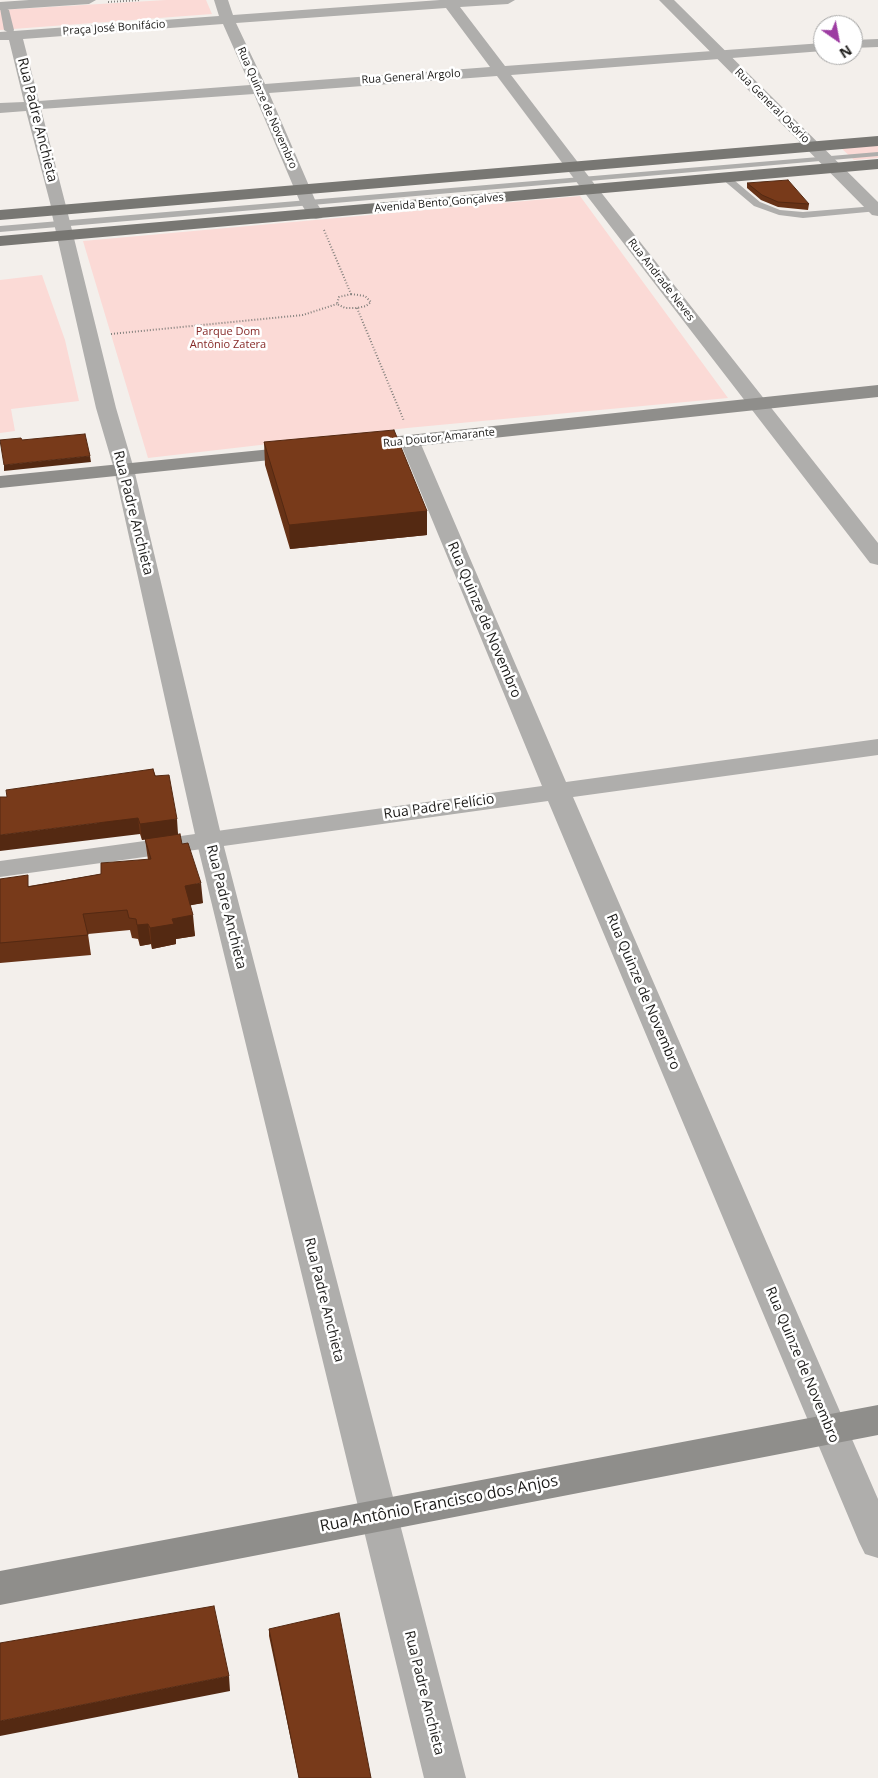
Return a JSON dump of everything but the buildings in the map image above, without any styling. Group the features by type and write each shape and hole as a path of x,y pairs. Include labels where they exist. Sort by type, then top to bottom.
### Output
{"main road":[{"name":"Avenida Bento Gonçalves","path":"0,215 62,223 312,208 582,178 813,146 878,141"},
{"name":"Avenida Bento Gonçalves","path":"0,241 62,223 312,208 582,178 725,177 830,163 878,164"},
{"name":"Rua Doutor Amarante","path":"0,482 333,449 409,435 759,404 878,391"},
{"name":"Rua Antônio Francisco dos Anjos","path":"0,1588 878,1420"}],"street":[{"path":"8,34 6,5 89,0"},
{"name":"Rua Quinze de Novembro","path":"221,0 227,20 245,55 257,87 312,208"},
{"name":"Praça José Bonifácio","path":"8,34 227,20 449,2 508,0"},
{"name":"Rua General Osório","path":"666,0 877,210"},
{"name":"Rua Andrade Neves","path":"449,2 582,178 878,558"},
{"name":"Rua Padre Anchieta","path":"8,34 35,108 106,408 124,469 209,839 445,1778"},
{"path":"863,44 878,43"},
{"name":"Rua General Argolo","path":"0,114 35,108 257,87 813,48"},
{"name":"Rua General Argolo","path":"0,108 35,108"},
{"name":"Rua Quinze de Novembro","path":"409,435 557,791 878,1542"},
{"name":"Rua Padre Felício","path":"0,869 878,747"}],"lane":[{"path":"582,178 830,163 878,154"},
{"path":"725,177 757,204 779,212 803,215 877,210"},
{"path":"0,229 62,223"}],"path":[{"path":"312,208 351,294"},
{"path":"111,334 303,315 337,304 345,308 357,308 366,306 370,299 365,296 351,294 336,299 337,304"},
{"path":"357,308 409,435"}],"green space":[{"path":"166,0 206,0 212,14 0,30 0,10"},
{"path":"878,145 878,158 854,160 841,148"},
{"name":"Parque Dom Antônio Zatera","path":"580,196 728,398 407,428 148,458 83,241"},
{"path":"42,275 65,340 79,401 11,409 15,431 0,433 0,280"}]}
